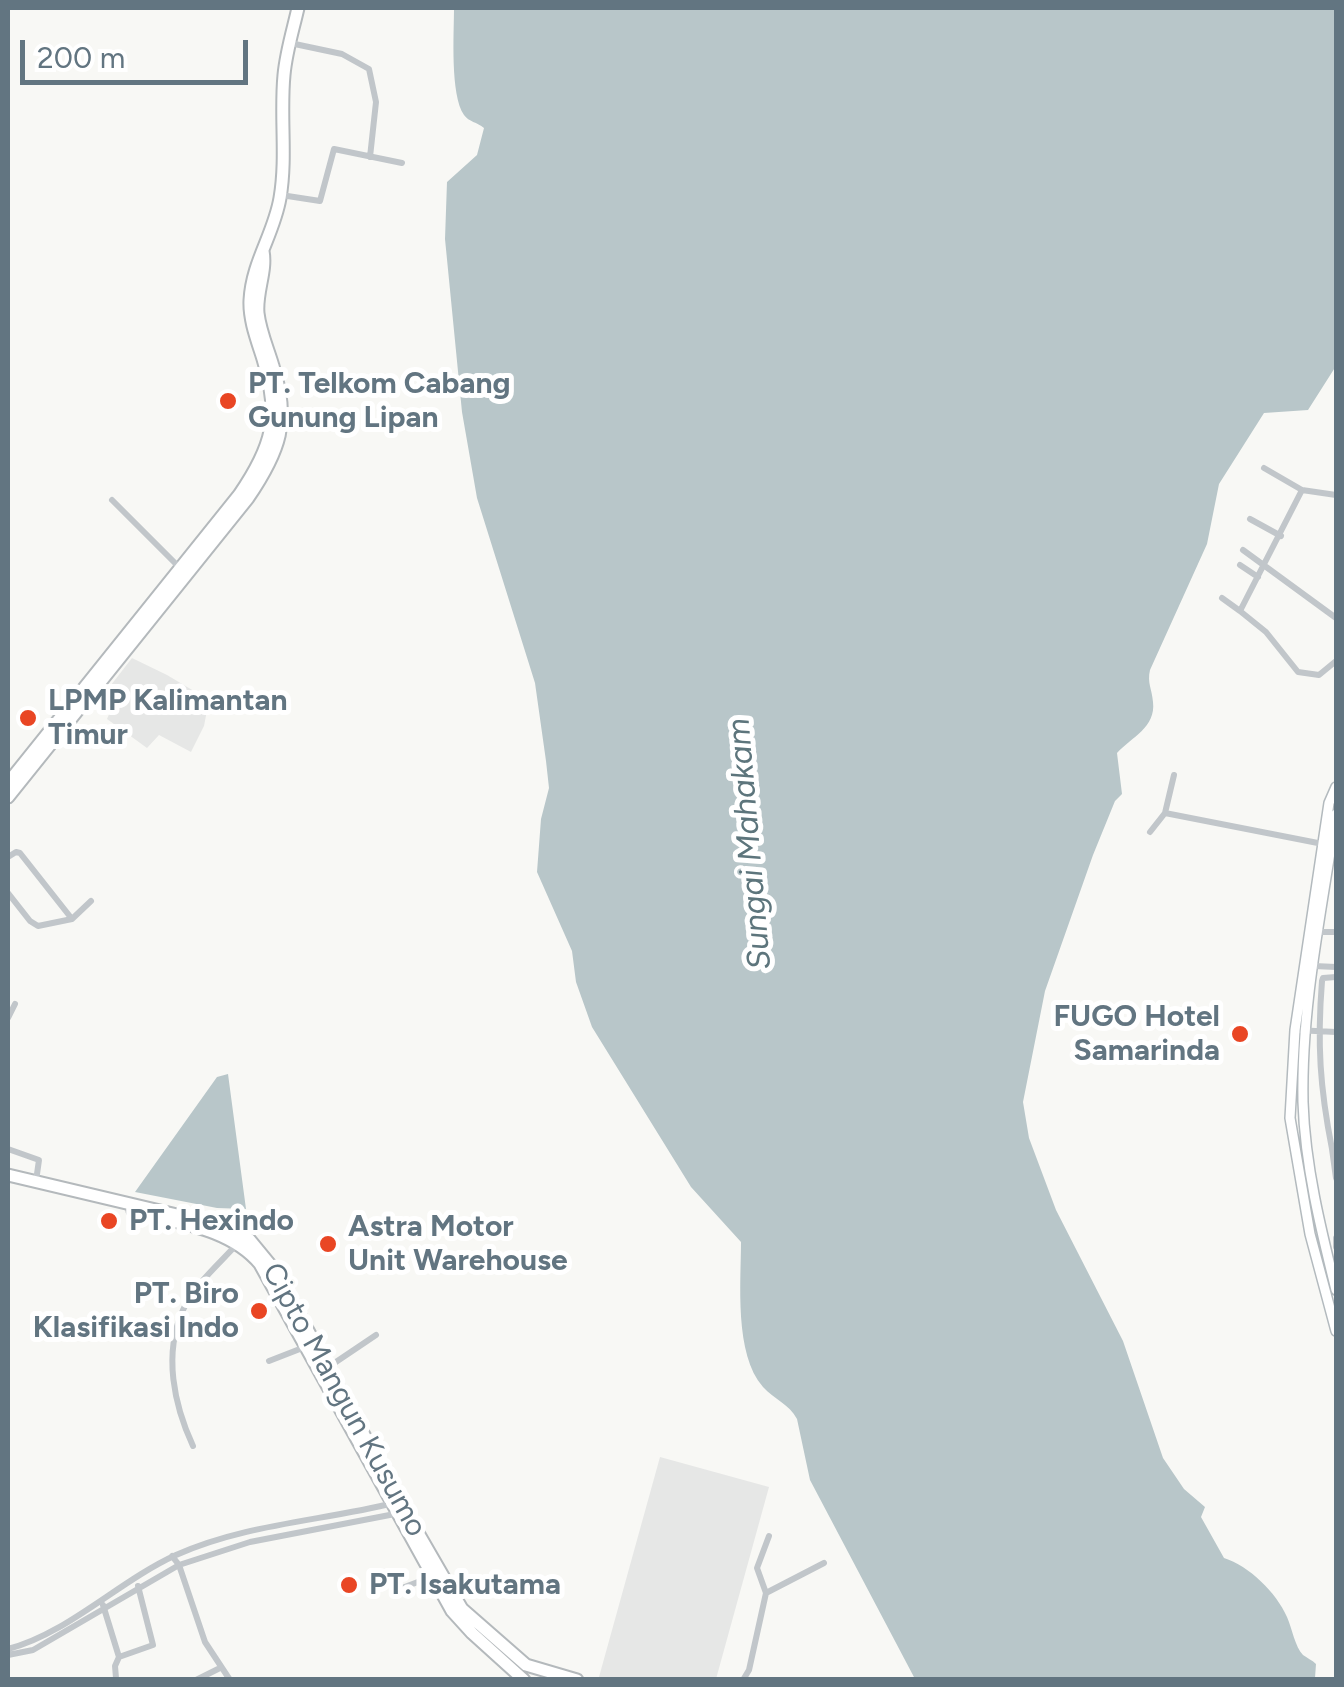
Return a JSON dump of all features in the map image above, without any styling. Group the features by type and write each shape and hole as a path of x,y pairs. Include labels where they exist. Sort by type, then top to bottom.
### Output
{"highway":[{"path":"8,797 238,495 270,440 272,399 250,311 254,272 280,196 284,79 298,8"},
{"path":"8,784 248,498 272,460 283,415 258,310 263,250"},
{"name":"Cipto Mangun Kusumo","path":"8,1175 215,1224 249,1239 277,1272 432,1576 461,1622 519,1675 576,1680"},
{"name":"Cipto Mangun Kusumo","path":"8,1183 104,1203 212,1232 238,1243 268,1274 398,1508 462,1609 519,1675"}],"main road":[{"path":"1336,787 1323,844 1290,1118 1310,1234 1336,1331"},
{"path":"1336,814 1331,891 1300,1031 1303,1106 1332,1238 1336,1290"}],"street":[{"path":"290,43 342,54 369,69 376,102 370,157"},
{"path":"280,196 320,200 334,149 402,164"},
{"path":"1264,468 1302,490 1336,496"},
{"path":"1240,611 1302,490"},
{"path":"112,500 180,568"},
{"path":"1250,519 1281,536"},
{"path":"1243,550 1336,618"},
{"path":"1240,566 1258,576"},
{"path":"1222,598 1266,632 1298,672 1320,675 1336,661"},
{"path":"1150,832 1166,813 1174,775"},
{"path":"1166,813 1323,844"},
{"path":"8,857 20,853 72,919"},
{"path":"8,894 35,925 72,919 91,901"},
{"path":"1319,932 1336,932"},
{"path":"1314,966 1336,966"},
{"path":"1336,977 1323,978 1318,1031 1336,1178"},
{"path":"8,1018 15,1004"},
{"path":"1300,1031 1336,1032"},
{"path":"8,1149 39,1160 36,1181"},
{"path":"1332,1238 1336,1247"},
{"path":"193,1446 174,1396 178,1327 191,1297 238,1243"},
{"path":"327,1368 376,1334"},
{"path":"269,1361 306,1346"},
{"path":"8,1652 33,1650 134,1578 172,1556 236,1534 398,1508"},
{"path":"102,1603 179,1565 250,1542 398,1508"},
{"path":"743,1680 749,1670 766,1593 757,1568 769,1536"},
{"path":"172,1556 179,1565 204,1642 230,1680"},
{"path":"766,1593 824,1563"},
{"path":"402,1588 432,1576"},
{"path":"116,1678 114,1666 119,1657 154,1645 134,1578"},
{"path":"102,1603 119,1657"},
{"path":"196,1680 220,1668"},
{"path":"749,1670 755,1680"}],"shaded area":[{"path":"132,658 209,700 204,726 191,752 159,735 147,748 107,719 110,712 97,703"},
{"path":"660,1457 769,1487 716,1679 599,1677"}],"water":[{"name":"Sungai Mahakam","path":"454,8 1336,8 1336,366 1308,410 1264,413 1219,484 1207,544 1150,670 1151,718 1117,753 1122,794 1115,801 1093,855 1045,991 1023,1102 1029,1138 1056,1210 1123,1341 1163,1458 1184,1489 1205,1507 1201,1517 1224,1558 1252,1574 1276,1598 1300,1652 1316,1664 1315,1678 915,1679 810,1480 797,1419 754,1373 741,1317 741,1242 691,1187 592,1027 576,982 572,951 537,872 541,819 549,788 535,683 477,498 462,412 445,239 447,182 477,155 484,128 466,117 460,106 454,63"},
{"path":"228,1074 246,1209 217,1208 135,1192 217,1077"}],"place":[{"name":"PT. Telkom Cabang Gunung Lipan","path":"228,401"},
{"name":"LPMP Kalimantan Timur","path":"28,718"},
{"name":"FUGO Hotel Samarinda","path":"1240,1034"},
{"name":"PT. Hexindo","path":"109,1221"},
{"name":"Astra Motor Unit Warehouse","path":"328,1244"},
{"name":"PT. Biro Klasifikasi Indo","path":"259,1311"},
{"name":"PT. Isakutama","path":"349,1585"}]}
